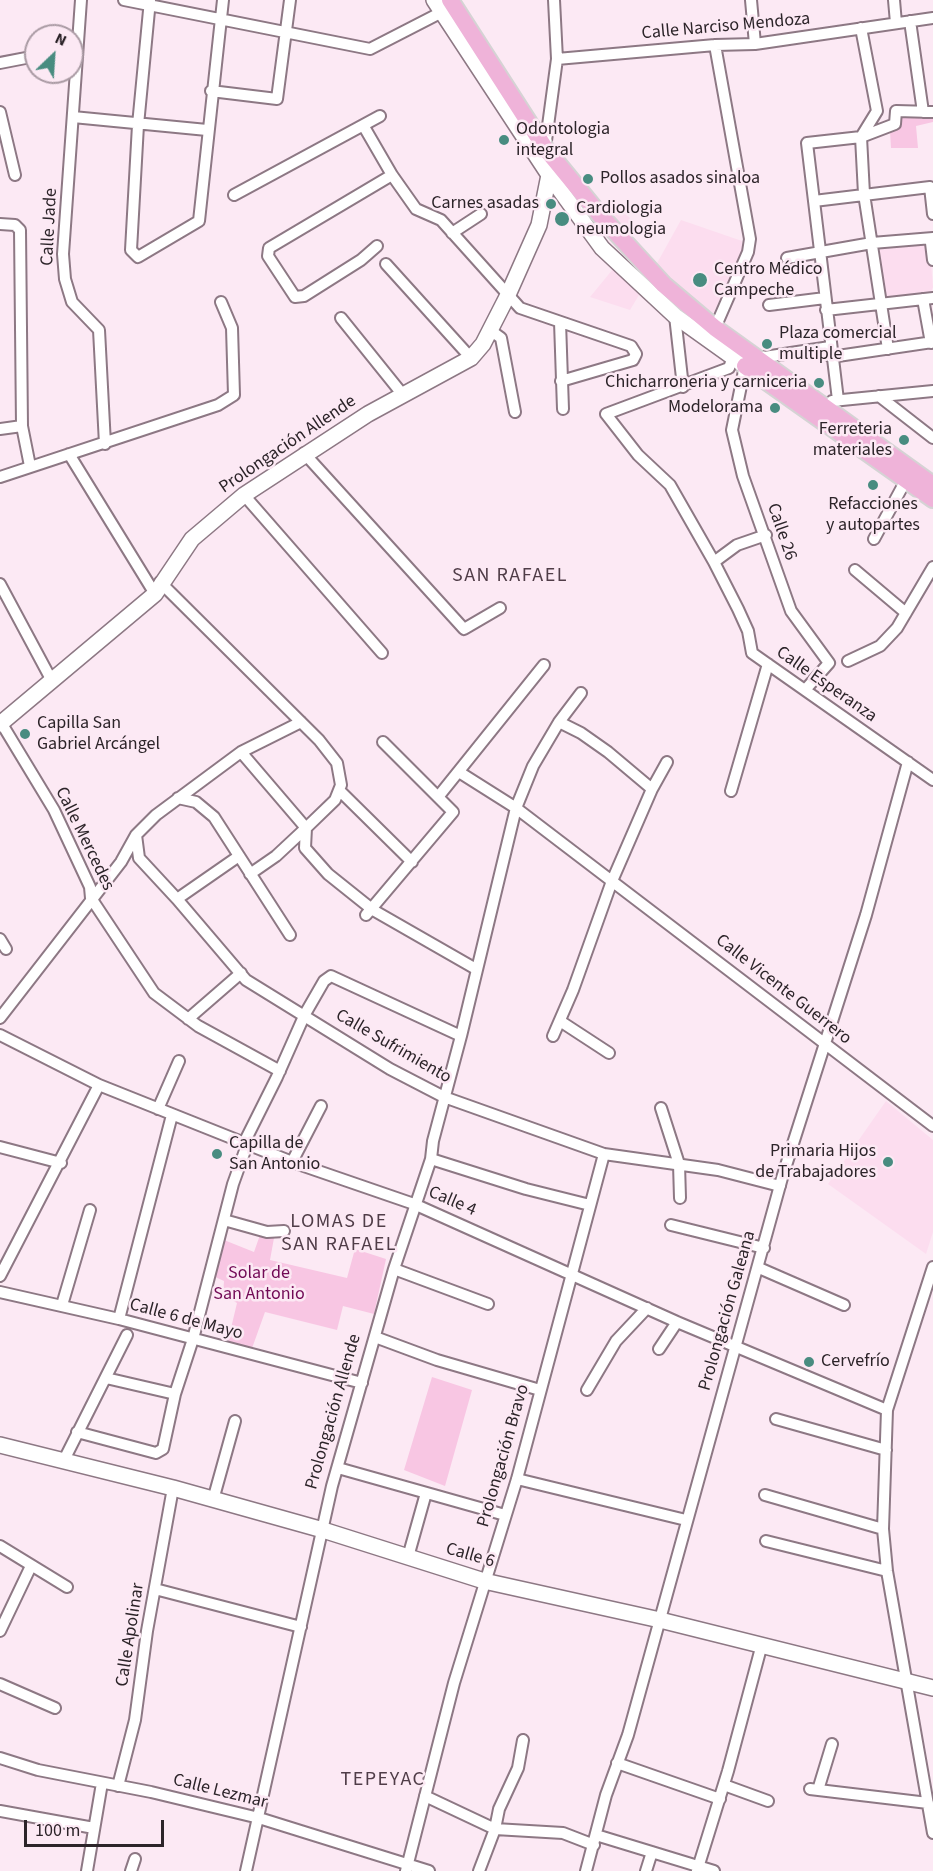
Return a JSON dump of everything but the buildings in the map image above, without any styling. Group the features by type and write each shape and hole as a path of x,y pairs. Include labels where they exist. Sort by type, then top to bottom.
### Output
{"main road":[{"path":"442,4 545,148 664,285 715,328 745,360 893,463 933,485"},
{"path":"745,360 820,402 893,463 906,480 933,499"}],"street":[{"name":"Calle Jade","path":"78,24 81,0"},
{"path":"124,0 150,3 370,49 442,4 549,175 602,248 675,316 745,360"},
{"path":"150,3 138,125 131,250 138,257 199,221 211,91 223,0"},
{"path":"211,91 277,99 290,0"},
{"path":"549,175 545,148 557,59 554,0"},
{"path":"751,0 755,44"},
{"path":"894,0 896,23"},
{"name":"Calle Narciso Mendoza","path":"557,59 715,45 755,44 933,18"},
{"path":"838,400 807,142 861,137 895,124 896,111 928,112 910,21"},
{"path":"861,28 877,111 861,137 864,194 888,349"},
{"path":"715,45 750,239 748,252 715,328"},
{"path":"0,63 24,58"},
{"name":"Calle Jade","path":"74,84 63,254 64,279 72,302 99,330 105,444"},
{"path":"0,112 15,175"},
{"path":"234,195 380,116"},
{"path":"73,117 207,130"},
{"path":"363,125 392,175 416,209 441,220 507,297 520,308 631,346 636,354 633,360 561,381"},
{"path":"377,246 361,260 304,296 295,297 268,256 269,248 392,175"},
{"name":"Prolongación Allende","path":"1,724 158,588 192,539 244,495 304,453 471,358 490,330 507,297 539,225 549,175"},
{"path":"814,201 930,187 933,214"},
{"path":"452,233 481,214"},
{"path":"0,224 15,225 20,230 21,426 30,466"},
{"path":"787,258 872,243 933,240 931,243 933,260"},
{"path":"386,264 471,358"},
{"path":"675,316 683,387 745,360 888,349 932,343 930,297 826,310"},
{"path":"769,305 825,298"},
{"path":"0,477 218,405 234,395 232,328 221,302"},
{"path":"341,318 403,395"},
{"path":"560,322 563,409"},
{"path":"490,330 501,338 515,412"},
{"name":"Calle 26","path":"745,360 732,430 743,476 791,611 829,663 805,690"},
{"name":"Calle Esperanza","path":"683,387 606,414 638,455 670,485 714,562 748,631 752,652 933,780"},
{"path":"820,402 933,391"},
{"path":"879,396 933,438"},
{"path":"0,429 21,426"},
{"path":"304,453 464,629 500,608"},
{"path":"69,454 158,588 301,722 337,763 341,785 335,800 276,856 250,874"},
{"path":"874,538 906,480"},
{"path":"244,495 382,653"},
{"path":"714,562 736,545 766,536"},
{"path":"848,661 880,646 897,628 933,567"},
{"path":"855,570 906,614"},
{"path":"0,584 52,681"},
{"path":"731,791 768,664"},
{"path":"438,797 544,665"},
{"name":"Prolongación Allende","path":"246,1871 338,1467 394,1269 431,1159 444,1097 516,808 533,766 559,722 581,693"},
{"path":"0,1018 121,862 136,835 178,798 241,752 301,722"},
{"path":"559,722 581,733 608,752 652,789"},
{"name":"Calle Mercedes","path":"1,724 54,810 90,887 91,898 154,993 188,1019 280,1071"},
{"path":"370,912 453,813 383,742"},
{"path":"241,752 306,828 305,848 328,874 370,912 476,969"},
{"path":"553,1036 612,881 652,789 667,762"},
{"name":"Prolongación Galeana","path":"586,1871 660,1620 780,1186 866,915 908,762"},
{"name":"Calle Vicente Guerrero","path":"459,772 516,808 933,1126"},
{"path":"339,790 412,862"},
{"path":"178,798 196,802 214,817 290,935"},
{"name":"Calle Sufrimiento","path":"136,835 139,858 246,980 390,1069 444,1097 604,1154 718,1170 780,1186"},
{"path":"177,899 239,856"},
{"path":"0,939 6,949"},
{"path":"188,1019 241,973"},
{"path":"77,1432 156,1453 163,1449 175,1394 193,1339 233,1184 246,1144 304,1014 324,981 331,976 461,1036"},
{"path":"560,1021 609,1053"},
{"name":"Calle 4","path":"0,1035 99,1085 292,1162 414,1204 677,1322 887,1410"},
{"path":"158,1109 178,1061"},
{"path":"0,1276 61,1163 99,1085"},
{"path":"292,1162 321,1106"},
{"path":"661,1108 679,1164 680,1198"},
{"path":"118,1319 172,1114"},
{"path":"0,1147 61,1163"},
{"name":"Prolongación Bravo","path":"407,1868 484,1581 517,1479 604,1154"},
{"path":"431,1159 526,1189 590,1205"},
{"path":"62,1305 90,1210"},
{"path":"224,1220 267,1232 284,1231"},
{"path":"671,1225 764,1248"},
{"path":"933,1267 887,1410 883,1529 887,1571 933,1833"},
{"path":"759,1268 844,1305"},
{"path":"394,1269 488,1304"},
{"name":"Calle 6 de Mayo","path":"0,1292 118,1319 362,1383"},
{"path":"587,1390 616,1341 647,1308"},
{"path":"659,1349 677,1322"},
{"path":"63,1462 127,1335"},
{"path":"375,1336 437,1360 540,1390"},
{"path":"106,1378 175,1394"},
{"path":"776,1419 886,1450"},
{"path":"213,1500 235,1421"},
{"name":"Calle 6","path":"0,1445 173,1488 322,1530 484,1581 762,1644 933,1688"},
{"path":"338,1467 505,1515"},
{"path":"517,1479 686,1520"},
{"name":"Calle Apolinar","path":"118,1786 135,1720 173,1488"},
{"path":"408,1557 426,1493"},
{"path":"765,1495 883,1529"},
{"path":"766,1541 887,1571"},
{"path":"0,1546 66,1587"},
{"path":"0,1630 31,1566"},
{"path":"155,1589 301,1627"},
{"path":"697,1868 720,1799 762,1644"},
{"path":"0,1684 55,1708"},
{"path":"479,1871 500,1809 518,1768 523,1740"},
{"path":"832,1744 814,1790 928,1803"},
{"name":"Calle Lezmar","path":"0,1758 38,1770 259,1818 407,1868 429,1871"},
{"path":"618,1763 720,1799"},
{"path":"87,1871 102,1783"},
{"path":"724,1785 768,1801"},
{"path":"425,1796 495,1829 563,1833 652,1852 697,1868 714,1871"},
{"path":"0,1811 94,1828"},
{"path":"646,1871 652,1852"},
{"path":"131,1871 135,1859"}],"shaded area":[{"path":"613,202 630,218 633,246 602,213"},
{"name":"Centro Médico Campeche","path":"681,220 742,241 742,253 712,316 656,265"},
{"path":"929,239 933,287 928,298 883,300 874,245"},
{"path":"613,269 639,295 630,310 590,297"},
{"name":"Primaria Hijos de Trabajadores","path":"886,1101 933,1140 933,1232 926,1254 828,1184"}],"green space":[{"path":"933,105 933,122 916,126 918,148 891,148 890,131 899,112"},
{"name":"Solar de San Antonio","path":"260,1235 274,1238 270,1260 347,1278 355,1249 386,1259 374,1314 343,1306 337,1330 265,1312 251,1351 227,1345 237,1303 223,1295 224,1281 213,1276 224,1240 254,1252"},
{"path":"432,1377 472,1390 445,1486 404,1470"}],"place":[{"name":"Odontologia integral","path":"504,140"},
{"name":"Pollos asados sinaloa","path":"588,179"},
{"name":"Carnes asadas","path":"551,204"},
{"name":"Cardiologia neumologia","path":"562,219"},
{"name":"Centro Médico Campeche","path":"700,280"},
{"name":"Plaza comercial multiple","path":"767,344"},
{"name":"Chicharroneria y carniceria","path":"819,383"},
{"name":"Modelorama","path":"775,408"},
{"name":"Ferreteria materiales","path":"904,440"},
{"name":"Refacciones y autopartes","path":"873,485"},
{"name":"Capilla San Gabriel Arcángel","path":"25,734"},
{"name":"Capilla de San Antonio","path":"217,1154"},
{"name":"Primaria Hijos de Trabajadores","path":"888,1162"},
{"name":"Cervefrío","path":"809,1362"}],"district":[{"name":"SAN RAFAEL","path":"510,577"},
{"name":"LOMAS DE SAN RAFAEL","path":"339,1234"},
{"name":"TEPEYAC","path":"383,1781"}]}
